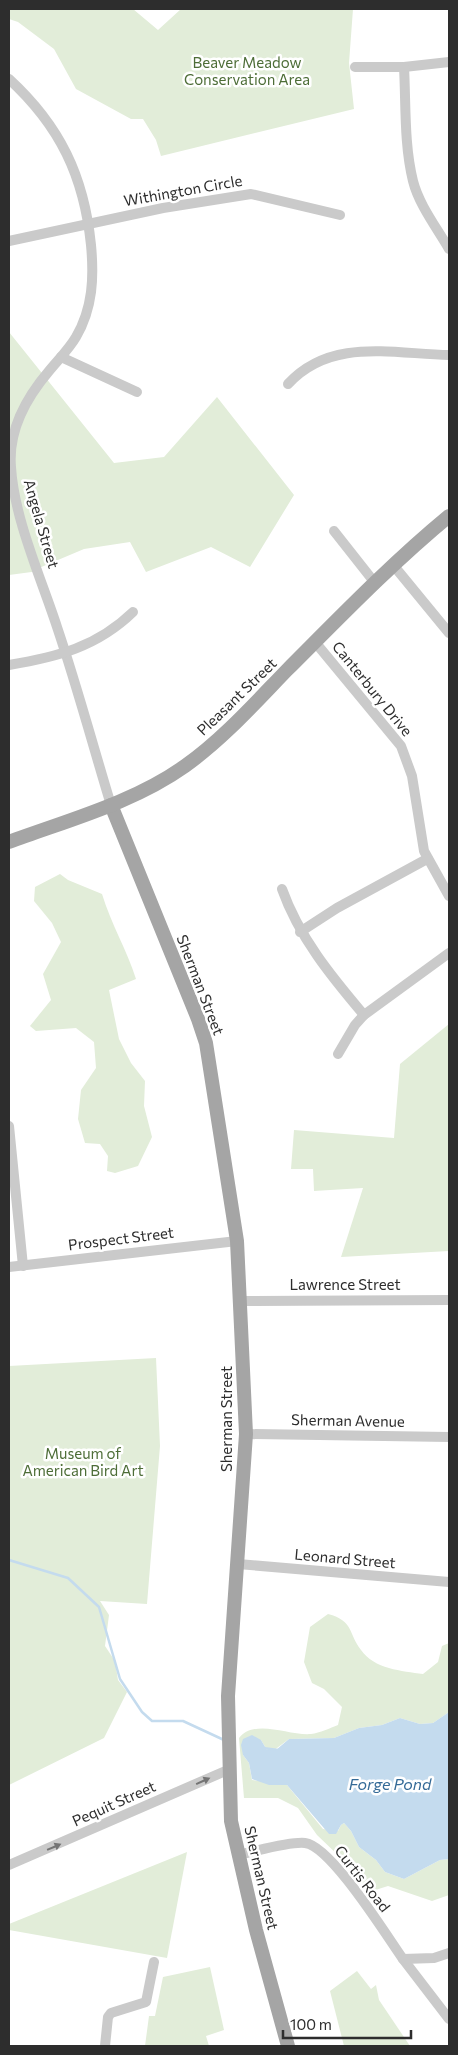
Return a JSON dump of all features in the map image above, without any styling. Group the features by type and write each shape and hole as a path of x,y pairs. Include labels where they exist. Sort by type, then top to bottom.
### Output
{"main road":[{"name":"Pleasant Street","path":"9,842 111,805 160,782 208,748 375,583 449,516"},
{"name":"Sherman Street","path":"111,805 206,1043 238,1241 246,1434 228,1696 231,1821 237,1855 288,2046"}],"street":[{"path":"355,67 404,67 449,62"},
{"path":"404,67 410,162 414,183 424,206 449,249"},
{"name":"Angela Street","path":"9,79 32,101 44,116 72,162 82,191 89,223 94,272 91,299 76,338 32,393 21,415 11,439 11,467 20,514 66,652 111,805"},
{"name":"Withington Circle","path":"9,240 163,208 251,194 340,214"},
{"path":"288,384 314,362 330,356 390,351 449,355"},
{"path":"61,357 137,392"},
{"path":"334,531 375,583"},
{"path":"394,566 449,634"},
{"path":"9,666 66,652 100,638 116,629 133,612"},
{"name":"Canterbury Drive","path":"315,642 401,746 412,776 424,851 449,896"},
{"path":"300,932 337,908 427,859"},
{"path":"282,889 300,932 341,989 364,1015"},
{"path":"338,1054 354,1025 364,1015 449,953"},
{"path":"9,1126 23,1266"},
{"name":"Prospect Street","path":"9,1267 238,1241"},
{"name":"Lawrence Street","path":"241,1301 328,1299 449,1300"},
{"name":"Sherman Avenue","path":"246,1434 449,1437"},
{"name":"Leonard Street","path":"238,1564 449,1582"},
{"name":"Pequit Street","path":"9,1865 230,1769"},
{"name":"Curtis Road","path":"237,1855 306,1843 321,1850 336,1864 403,1959 449,2019"},
{"path":"403,1959 434,1958 449,1953"},
{"path":"105,2046 108,2017 111,2013 146,2002 154,1962"}],"green space":[{"name":"Beaver Meadow Conservation Area","path":"9,9 133,9 158,30 181,9 353,9 349,63 354,109 161,156 156,140 143,119 131,119 76,89 54,49 18,22 9,19"},
{"path":"9,332 114,463 164,457 217,397 294,495 250,567 211,547 146,572 130,542 84,549 39,568 39,571 9,575"},
{"path":"60,874 68,880 102,894 136,979 109,990 119,1039 131,1063 145,1081 144,1106 152,1137 138,1166 115,1173 107,1171 108,1156 100,1144 85,1143 78,1119 81,1090 96,1068 94,1042 76,1028 36,1031 30,1026 51,1000 43,974 61,942 52,923 34,901 35,887"},
{"path":"449,1024 449,1251 341,1257 363,1188 314,1191 313,1169 291,1169 294,1130 394,1138 400,1064"},
{"name":"Museum of American Bird Art","path":"156,1358 160,1446 147,1604 100,1601 109,1615 105,1646 115,1661 118,1680 127,1692 104,1738 9,1785 9,1366"},
{"path":"328,1614 342,1620 346,1624 357,1644 367,1656 373,1661 389,1668 423,1674 438,1662 442,1646 449,1643 449,1712 433,1723 420,1724 400,1718 382,1725 359,1728 334,1738 289,1739 273,1751 267,1750 261,1740 243,1755 249,1763 252,1780 287,1785 323,1829 338,1831 344,1823 351,1831 359,1847 376,1860 385,1872 404,1879 440,1860 449,1859 449,1895 432,1901 388,1886 369,1892 341,1858 317,1835 298,1808 278,1798 244,1798 239,1738 246,1732 263,1728 311,1734 338,1725 342,1707 324,1689 312,1683 304,1662 310,1627"},
{"path":"187,1852 167,1958 9,1930 9,1924"},
{"path":"210,1967 224,2030 206,2036 209,2046 145,2046 149,2016 155,2016 163,1977"},
{"path":"357,1971 371,1989 376,1985 379,2000 410,2046 344,2046 330,1991"}],"water":[{"name":"Forge Pond","path":"449,1712 449,1859 440,1860 404,1879 385,1872 376,1860 359,1847 351,1831 344,1823 336,1834 329,1834 287,1785 269,1785 252,1779 249,1763 243,1755 241,1745 243,1739 252,1735 261,1740 267,1750 276,1750 289,1739 334,1738 359,1728 382,1725 400,1718 420,1724 433,1723"}],"waterway":[{"path":"9,1560 68,1578 99,1607 120,1679 142,1712 152,1721 183,1721 224,1740"},
{"path":"263,1748 278,1750"}]}
